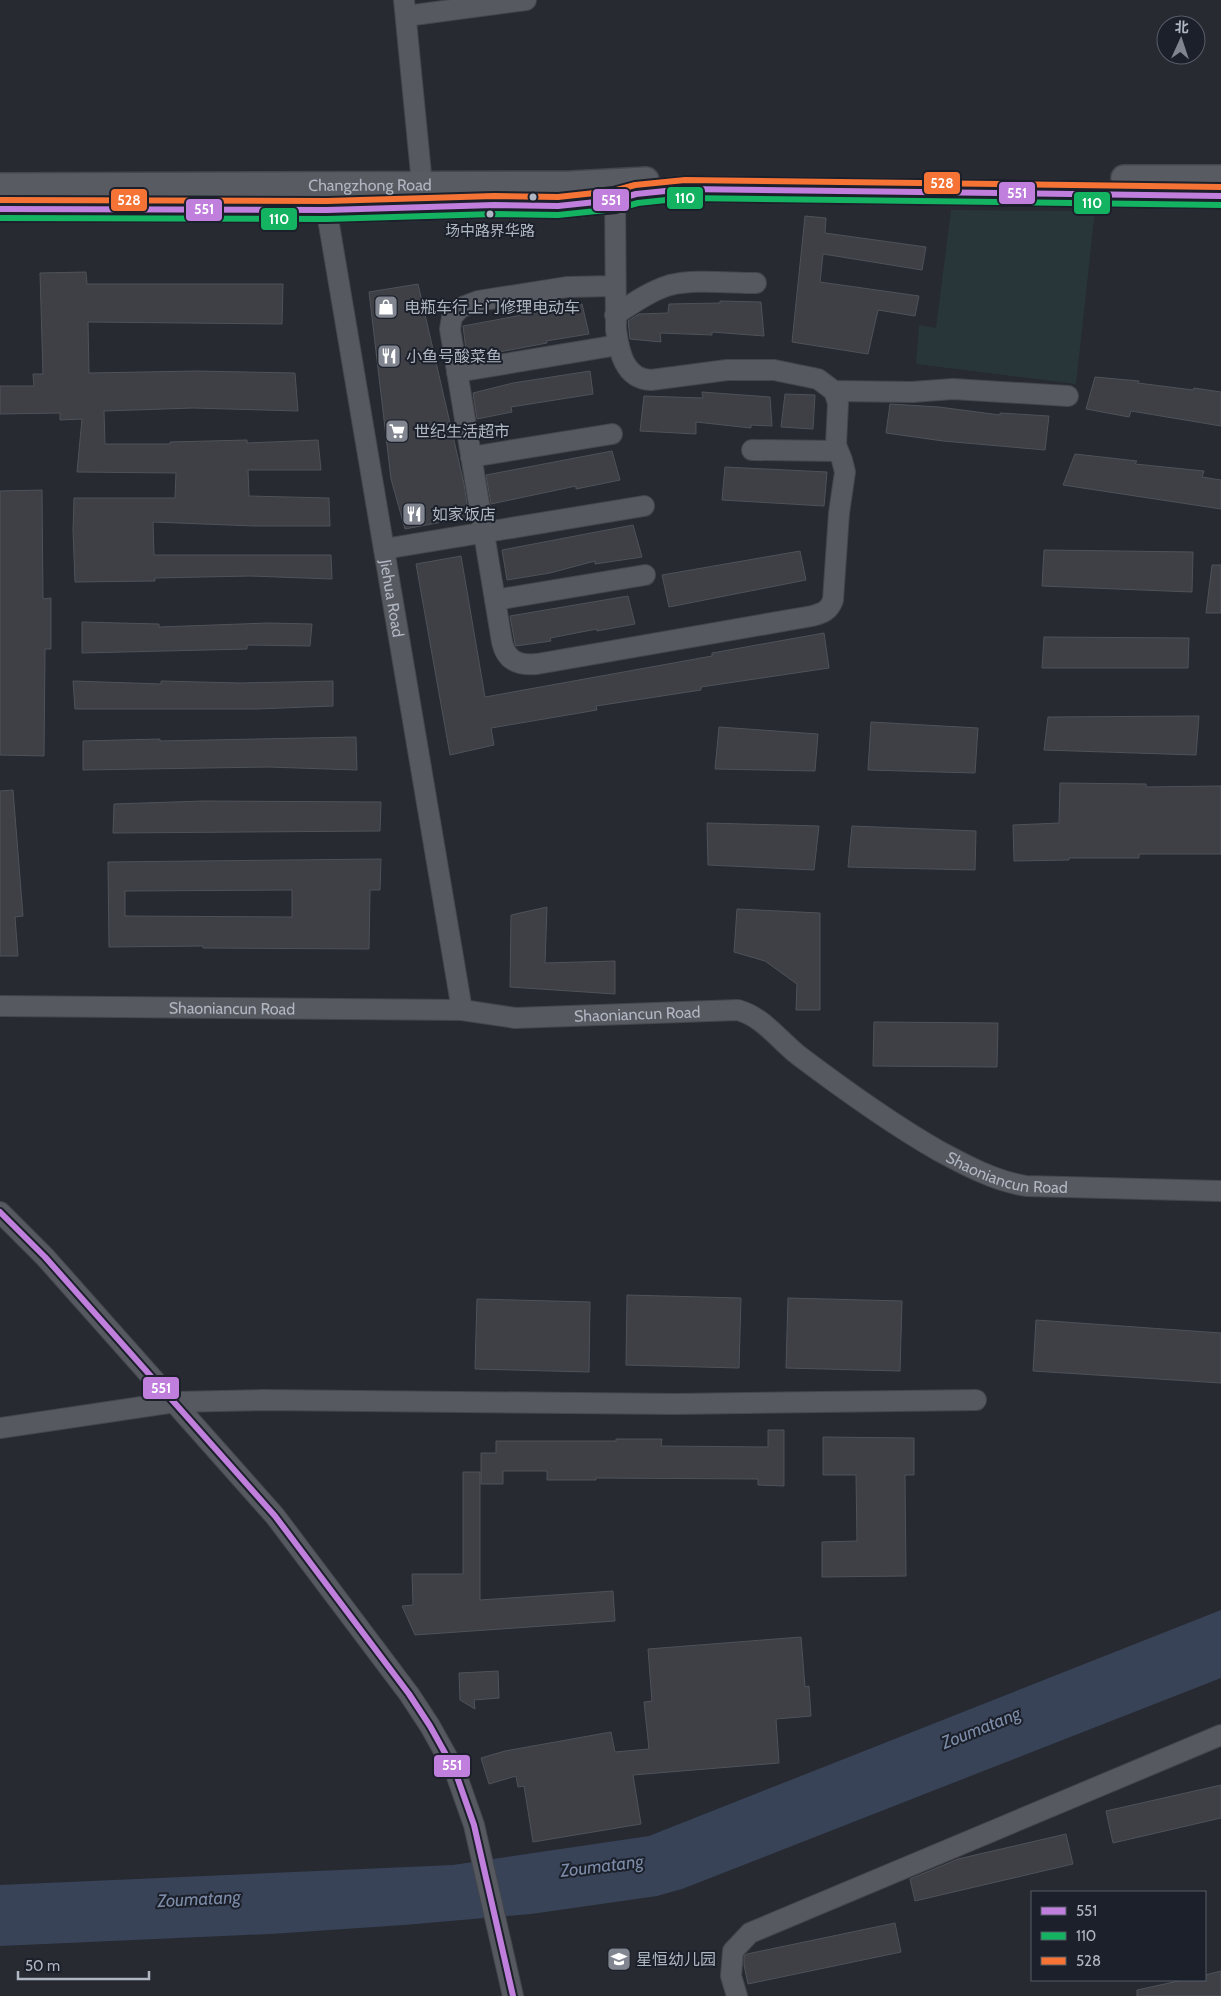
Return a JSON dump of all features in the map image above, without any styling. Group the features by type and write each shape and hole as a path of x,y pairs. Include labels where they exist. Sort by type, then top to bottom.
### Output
{"main road":[{"name":"Changzhong Road","path":"0,186 558,206 674,177 1221,178"},
{"name":"Changzhong Road","path":"0,209 325,198 422,184 615,191 636,194 685,189 1221,196"}],"street":[{"path":"422,184 405,8 526,0"},
{"path":"614,286 554,289 478,300 460,308 452,317 450,328 495,600 505,653 513,661 531,665 825,612 832,605 837,528 845,476 844,464 837,451 835,440 838,403 834,392 818,379 774,370 727,370 662,380 646,380 636,376 622,360 618,345 614,286 615,191"},
{"name":"Jiehua Road","path":"325,198 462,1010"},
{"path":"615,315 650,294 668,286 756,283"},
{"path":"457,372 618,345"},
{"path":"834,392 912,392 953,389 1068,396"},
{"path":"471,457 612,434"},
{"path":"752,450 837,451"},
{"path":"384,550 644,506"},
{"path":"495,600 645,575"},
{"name":"Shaoniancun Road","path":"0,1006 462,1010 515,1018 738,1010 757,1018 796,1053 899,1127 961,1163 1000,1180 1026,1186 1221,1191"},
{"path":"0,1212 45,1257 275,1516 409,1694 435,1734 455,1772 471,1816 513,1996"},
{"path":"0,1428 174,1402 264,1400 675,1404 976,1400"},
{"path":"738,1996 730,1976 733,1951 750,1933 1221,1735"}],"shaded area":[{"path":"951,210 1095,211 1076,384 916,364 919,325 936,328"}],"water":[{"name":"Zoumatang","path":"1221,1610 1221,1678 682,1889 657,1896 531,1914 404,1925 270,1934 0,1946 0,1885 453,1865 649,1836"}],"building":[{"path":"805,216 826,218 825,233 926,247 922,270 823,254 820,282 919,296 915,316 878,310 868,354 792,342"},
{"path":"86,272 87,284 283,284 282,324 88,322 89,373 196,371 295,373 298,411 193,408 104,411 105,444 170,444 170,442 247,440 247,443 318,440 321,470 248,470 249,496 329,498 330,526 254,526 153,522 154,555 331,555 332,579 250,576 155,578 155,581 75,582 74,498 175,498 176,473 77,472 82,419 60,420 60,413 0,414 0,386 34,386 33,374 43,374 40,273"},
{"path":"418,284 464,484 469,517 405,529 391,479 369,292"},
{"path":"720,301 761,302 764,336 712,332 712,335 660,333 661,342 630,339 628,321 639,314 668,313 669,304 720,303"},
{"path":"582,304 589,334 467,358 463,326"},
{"path":"590,371 593,394 511,407 512,412 477,419 473,393 513,383"},
{"path":"1095,377 1221,392 1221,426 1131,411 1129,417 1086,409"},
{"path":"702,392 770,397 772,426 751,425 751,428 696,422 696,434 640,431 644,396 703,398"},
{"path":"785,394 815,395 813,429 781,427"},
{"path":"890,404 939,407 1000,415 1000,413 1049,416 1045,450 943,441 886,433"},
{"path":"612,451 620,480 576,489 576,486 491,504 486,475"},
{"path":"1075,454 1137,461 1135,464 1204,471 1202,477 1221,480 1221,509 1063,485"},
{"path":"725,467 827,472 824,506 722,500"},
{"path":"42,490 43,599 51,598 51,649 45,649 44,756 0,755 0,491"},
{"path":"633,525 642,557 595,564 595,561 550,573 507,580 502,550"},
{"path":"1044,550 1193,552 1192,592 1042,586"},
{"path":"800,551 806,580 669,607 662,575"},
{"path":"461,556 485,697 712,656 712,653 824,633 829,668 701,687 701,690 596,706 597,710 491,728 494,745 450,755 416,564"},
{"path":"1212,565 1221,565 1221,613 1206,613"},
{"path":"628,596 635,624 550,638 551,641 516,646 515,644 510,616"},
{"path":"82,622 159,624 159,627 268,623 312,624 310,646 247,645 247,649 82,653"},
{"path":"1044,637 1189,638 1188,668 1042,668"},
{"path":"73,681 161,684 161,681 240,683 333,681 333,706 257,709 75,709"},
{"path":"1199,716 1196,755 1044,750 1048,717"},
{"path":"871,722 978,728 975,773 868,770"},
{"path":"719,727 818,734 815,771 715,769"},
{"path":"356,737 357,770 268,767 83,770 83,741"},
{"path":"1060,783 1146,784 1146,787 1221,786 1221,854 1139,854 1139,858 1069,858 1069,860 1014,861 1013,825 1059,823"},
{"path":"13,790 23,916 15,917 18,956 0,956 0,791"},
{"path":"203,801 381,802 380,831 113,833 114,804"},
{"path":"707,823 819,826 814,870 708,865"},
{"path":"852,826 976,831 975,870 848,867"},
{"path":"381,859 380,890 370,890 369,949 203,948 203,946 109,947 108,862","holes":["292,890 292,917 125,916 125,891"]},
{"path":"547,907 545,963 615,961 615,994 510,987 511,915"},
{"path":"737,909 820,913 820,1010 796,1010 797,984 765,961 734,952"},
{"path":"874,1022 998,1023 997,1067 873,1066"},
{"path":"627,1295 741,1298 739,1368 626,1365"},
{"path":"788,1298 902,1301 900,1371 786,1368"},
{"path":"477,1299 590,1302 589,1372 475,1369"},
{"path":"1036,1320 1221,1333 1221,1383 1033,1371"},
{"path":"768,1430 784,1430 784,1486 758,1485 758,1479 596,1478 596,1480 547,1480 547,1471 503,1471 503,1484 481,1484 481,1453 496,1453 496,1441 662,1439 661,1446 768,1447"},
{"path":"823,1437 914,1438 914,1475 905,1475 906,1576 822,1577 822,1542 857,1541 856,1475 823,1475"},
{"path":"463,1472 480,1472 480,1600 613,1591 615,1621 415,1635 402,1606 413,1605 412,1574 463,1574"},
{"path":"801,1637 805,1687 809,1686 811,1716 776,1719 779,1763 633,1775 641,1824 533,1842 524,1786 518,1787 516,1776 489,1784 481,1758 505,1751 611,1732 615,1752 649,1749 644,1702 652,1701 648,1649"},
{"path":"498,1671 499,1698 474,1700 475,1709 460,1700 459,1673"},
{"path":"1221,1785 1221,1818 1113,1843 1106,1811"},
{"path":"1066,1834 1073,1864 915,1901 910,1879 958,1859"},
{"path":"895,1923 901,1952 748,1984 744,1965 744,1956 747,1954"},
{"path":"1221,1971 1221,1996 1137,1996 1137,1990 1178,1981 1206,1981 1206,1975"}],"transit line":[{"name":"528","path":"0,200 327,201 494,196 558,197 613,191 635,185 685,180 1221,187"},
{"name":"551","path":"0,209 327,210 494,205 558,206 615,200 636,194 685,189 1221,196"},
{"name":"110","path":"0,218 327,219 494,214 558,215 616,209 638,203 685,198 1221,205"},
{"name":"551","path":"0,1212 45,1257 275,1516 409,1694 430,1726 455,1771 474,1825 513,1996"}],"place":[{"name":"场中路界华路","path":"490,214"},
{"name":"电瓶车行上门修理电动车","path":"386,307"},
{"name":"小鱼号酸菜鱼","path":"389,356"},
{"name":"世纪生活超市","path":"397,431"},
{"name":"如家饭店","path":"414,514"},
{"name":"星恒幼儿园","path":"619,1959"}]}
